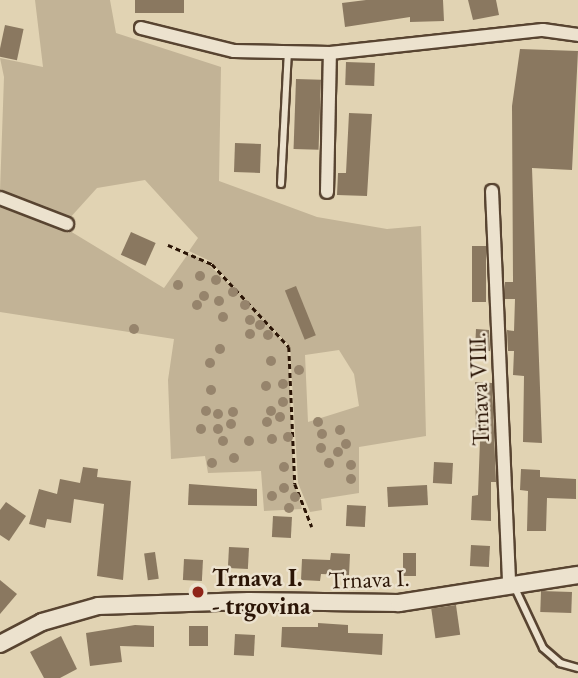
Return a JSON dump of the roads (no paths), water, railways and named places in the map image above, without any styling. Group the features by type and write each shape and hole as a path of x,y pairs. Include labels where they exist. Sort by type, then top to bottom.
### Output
{"street":[{"path":"141,28 233,51 288,52 330,52 543,30 578,35"},
{"path":"327,192 330,52"},
{"name":"Trnava VIII.","path":"492,191 511,584"},
{"path":"0,198 67,224"},
{"name":"Trnava I.","path":"0,644 54,618 110,605 249,601 357,605 578,575"}],"lane":[{"path":"281,184 288,52"},
{"path":"511,584 544,648 560,663 578,668"}],"place":[{"name":"Trnava I. - trgovina","path":"198,592"}]}
